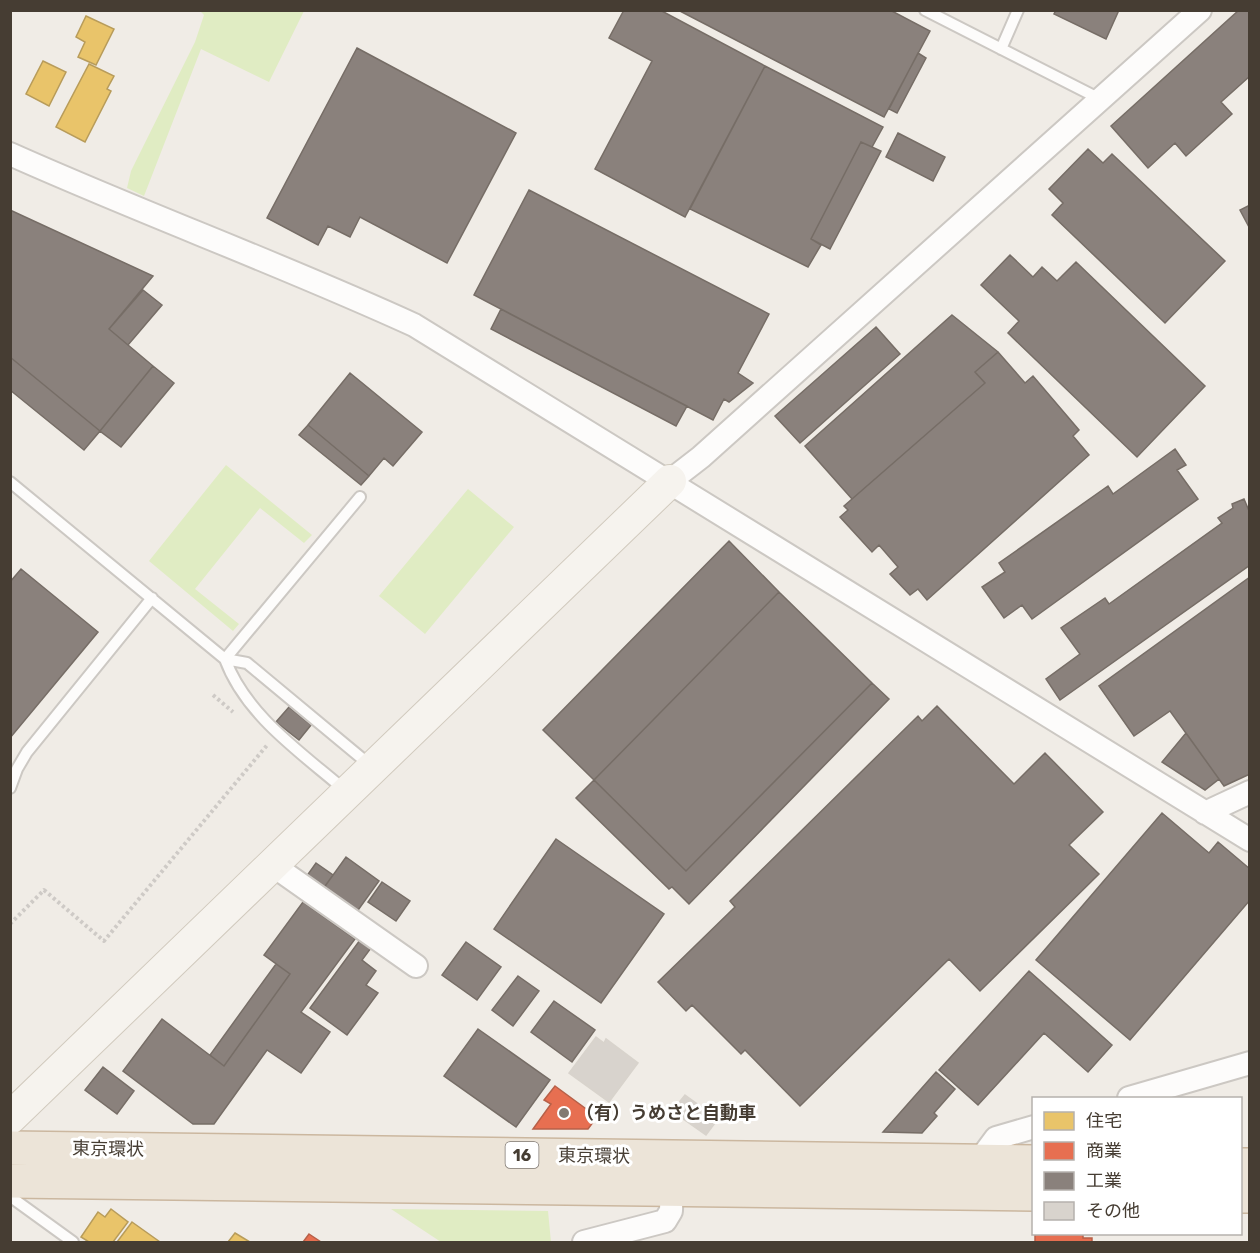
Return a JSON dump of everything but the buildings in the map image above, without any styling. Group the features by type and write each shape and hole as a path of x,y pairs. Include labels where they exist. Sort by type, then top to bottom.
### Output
{"highway":[{"name":"東京環状","path":"10,1148 1032,1162"},
{"name":"東京環状","path":"13,1190 672,1190 1032,1194"}],"street":[{"path":"10,1118 274,866 670,481 701,458 1200,10"},
{"path":"10,153 111,199 288,270 414,325 1250,840"},
{"path":"1205,813 1250,792"},
{"path":"274,866 416,966"},
{"path":"1132,1097 1250,1063"},
{"path":"979,1161 996,1138 1032,1128"},
{"path":"584,1242 660,1225 670,1214 672,1156"}],"lane":[{"path":"925,10 1101,99"},
{"path":"1001,49 1018,10"},
{"path":"10,482 225,659 247,663 374,768"},
{"path":"225,659 360,497"},
{"path":"10,788 16,769 27,752 152,598"},
{"path":"225,659 232,679 271,727 348,793"},
{"path":"13,1190 74,1242"}],"path":[{"path":"10,924 44,890 104,941 270,742"}],"green space":[{"path":"200,11 304,11 269,82 201,49 144,196 127,188 131,171 195,42 204,15"},
{"path":"226,465 312,535 304,543 260,508 195,589 239,624 233,631 149,561"},
{"path":"468,489 514,527 425,634 379,596"},
{"path":"391,1209 548,1211 551,1242 441,1242"}],"place":[{"name":"（有）うめさと自動車","path":"564,1113"}]}
